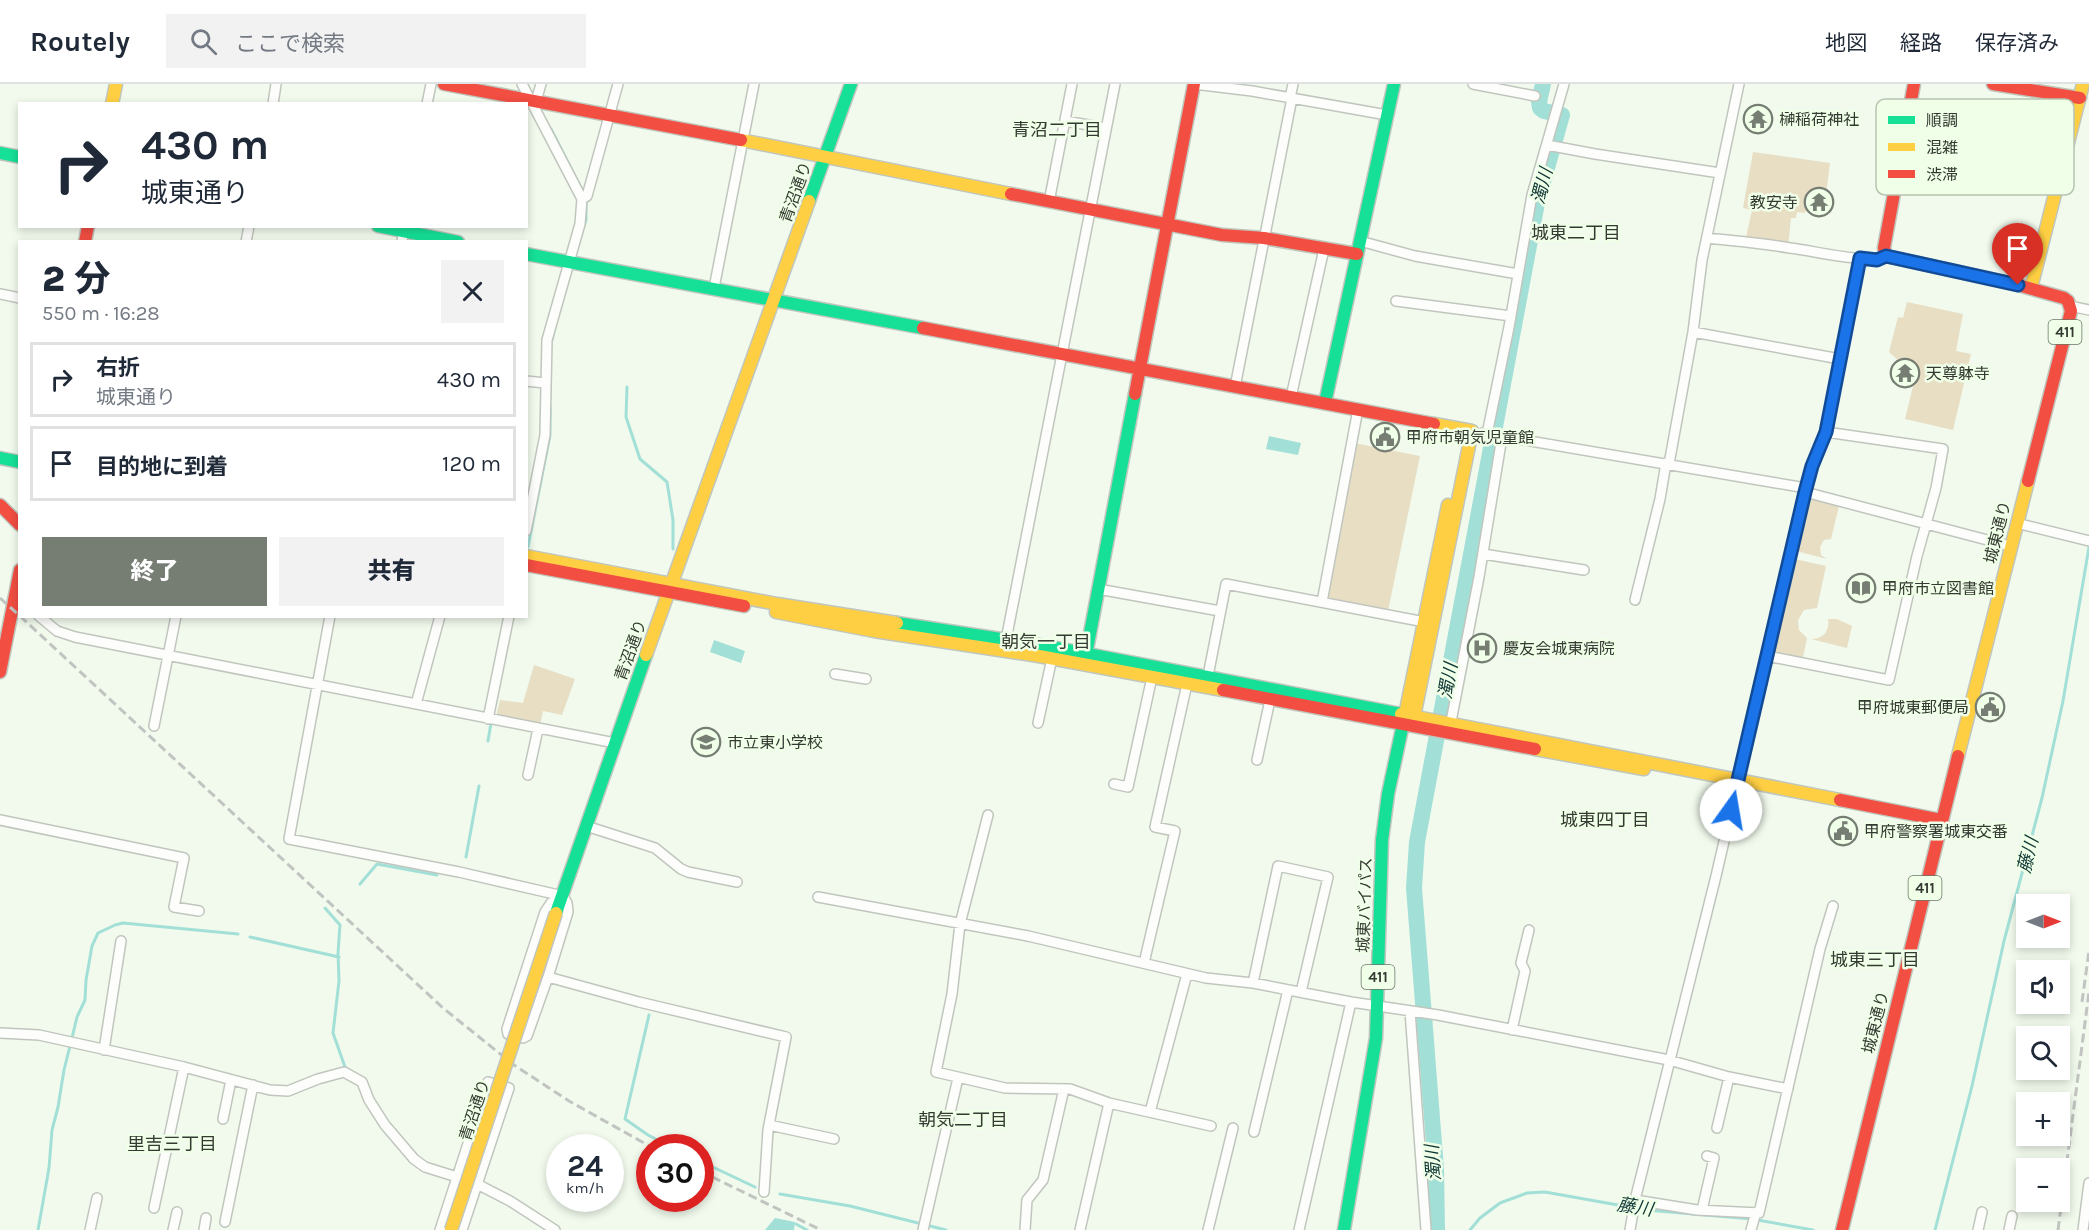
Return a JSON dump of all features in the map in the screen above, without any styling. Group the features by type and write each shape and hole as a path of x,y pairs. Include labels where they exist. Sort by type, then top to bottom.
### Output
{"main road":[{"path":"112,102 116,84"},
{"path":"444,84 825,156 1167,225 1357,254"},
{"name":"青沼通り","path":"451,1230 556,913 669,588 851,84"},
{"path":"1085,659 1194,84"},
{"path":"1325,403 1394,84"},
{"path":"1911,99 1914,84"},
{"path":"1993,84 2080,98"},
{"path":"2074,121 2083,84"},
{"path":"0,153 18,157"},
{"path":"1886,256 1884,248 1894,195"},
{"path":"2031,288 2055,195"},
{"path":"385,228 446,240"},
{"path":"528,254 1468,430"},
{"name":"411","path":"1886,256 2031,288 2064,298 2070,306"},
{"name":"城東通り","path":"1842,1230 2010,546 2071,311 2070,306"},
{"name":"城東バイパス","path":"1356,1230 1380,1091 1392,840 1408,720 1468,430"},
{"path":"0,458 18,462"},
{"path":"0,505 18,523"},
{"path":"528,556 874,631 1005,645 1408,720"},
{"path":"528,566 669,588"},
{"path":"0,672 5,618 17,596"},
{"path":"1005,645 1052,658 1085,659 1187,684 1206,682 1270,700 1427,723 1941,824"},
{"name":"城東バイパス","path":"1344,1230 1383,1007"}],"street":[{"path":"273,102 276,84"},
{"path":"427,102 431,84"},
{"path":"522,84 533,100 584,198"},
{"path":"533,100 541,84"},
{"path":"528,521 545,435 547,340 580,224 584,198 618,84"},
{"path":"714,288 754,84"},
{"path":"1049,202 1072,84"},
{"path":"1005,645 1115,84"},
{"path":"1194,84 1387,115"},
{"path":"1235,387 1293,84"},
{"path":"1473,84 1535,96"},
{"path":"1487,434 1532,195 1564,84"},
{"path":"1635,600 1660,499 1693,332 1707,238 1739,84"},
{"path":"1065,120 1106,128"},
{"path":"1547,145 1720,174"},
{"path":"1707,238 1877,260 1886,256"},
{"path":"1360,241 1415,256 1518,274"},
{"path":"1291,397 1324,249"},
{"path":"1630,1230 1635,1201 1737,784 1805,490 1826,432 1860,258"},
{"path":"0,294 18,298"},
{"path":"1396,301 1511,316"},
{"path":"2070,306 2089,310"},
{"path":"1693,332 1840,359"},
{"path":"528,381 545,383"},
{"path":"1322,602 1358,409"},
{"path":"1468,430 1805,490 1925,525 2010,546"},
{"path":"1767,656 1889,680 1925,525 1936,488 1943,449 1826,432"},
{"path":"1449,728 1479,577 1502,437"},
{"path":"2016,524 2088,540"},
{"path":"1483,554 1584,570"},
{"path":"1206,682 1226,584 1428,623"},
{"path":"1098,589 1220,611"},
{"path":"41,618 57,631 67,635 615,743"},
{"path":"154,726 176,618"},
{"path":"330,618 289,839 459,872 563,896 568,912 527,1036 523,1038 508,1034 507,1029 545,912 551,903 563,896"},
{"path":"416,704 439,618"},
{"path":"489,719 509,618"},
{"path":"1038,723 1052,658"},
{"path":"835,674 866,679"},
{"path":"1114,784 1128,787 1152,677"},
{"path":"1144,963 1175,831 1155,827 1187,684"},
{"path":"1257,760 1270,700"},
{"path":"528,775 538,729"},
{"path":"988,814 960,924 952,994 936,1072 1005,1088 1064,1089 1109,1103 1211,1126"},
{"path":"0,820 184,858 174,907 199,911"},
{"path":"586,826 655,848 688,872 737,882"},
{"path":"1253,983 1278,866 1328,877 1301,992"},
{"path":"818,897 1028,936 1187,974 1438,1015 1669,1060 1729,1077 1788,1089"},
{"path":"1752,1228 1756,1213 1759,1213 1820,949 1833,906"},
{"path":"1512,1030 1525,971 1521,963 1529,930"},
{"path":"104,1050 121,941"},
{"path":"1150,1112 1187,974"},
{"path":"548,976 639,1002 786,1037 769,1125 764,1192"},
{"path":"1254,1132 1288,990"},
{"path":"1299,1230 1351,1002"},
{"path":"1410,1011 1426,1230"},
{"path":"0,1033 39,1035 184,1067 253,1085 288,1091 318,1078 342,1072 347,1073 362,1082 379,1116 405,1150 425,1167 457,1177"},
{"path":"154,1208 184,1067"},
{"path":"1717,1128 1729,1077"},
{"path":"923,1226 958,1078"},
{"path":"223,1119 231,1080"},
{"path":"440,1230 489,1082 509,1088 462,1230"},
{"path":"225,1222 253,1085"},
{"path":"1025,1230 1027,1200 1043,1179 1064,1089"},
{"path":"1080,1230 1109,1103"},
{"path":"769,1125 834,1138"},
{"path":"1208,1230 1233,1128"},
{"path":"1702,1210 1714,1158 1707,1156"},
{"path":"2084,1230 2089,1183"},
{"path":"477,1184 518,1206 555,1230"},
{"path":"90,1230 97,1198"},
{"path":"1635,1201 1702,1210 1756,1213"},
{"path":"173,1230 177,1212"},
{"path":"1978,1230 1982,1212"},
{"path":"2009,1230 2012,1216"},
{"path":"204,1230 206,1218"}],"shaded area":[{"path":"1753,152 1830,163 1826,194 1808,192 1805,213 1797,212 1796,218 1791,218 1788,247 1745,242 1752,210 1743,208"},
{"path":"1907,302 1963,314 1956,351 1971,354 1953,430 1905,419 1918,366 1899,361 1889,352 1898,317 1903,318"},
{"path":"1354,443 1420,456 1388,611 1328,600 1326,596"},
{"path":"1805,492 1840,502 1831,539 1824,540 1820,547 1821,555 1827,559 1792,550"},
{"path":"1790,558 1826,566 1817,608 1804,610 1798,620 1799,630 1807,638 1802,662 1767,656"},
{"path":"1828,619 1837,619 1852,626 1847,648 1811,639 1825,634"},
{"path":"534,665 575,679 562,715 543,711 540,725 496,717 500,700 523,703"}],"water":[{"path":"1269,436 1301,443 1298,455 1266,449"},
{"path":"714,640 745,651 741,663 710,652"},
{"path":"775,1218 795,1222 794,1230 765,1230"}],"waterway":[{"name":"濁川","path":"1437,1230 1436,1169 1414,888 1417,842 1537,203 1562,115 1540,108 1543,84"},
{"path":"551,129 584,194"},
{"path":"584,226 586,200"},
{"path":"552,340 555,327"},
{"path":"627,387 626,417 640,459 667,482 673,520 673,549"},
{"path":"528,547 550,435 550,407"},
{"name":"藤川","path":"1935,1230 1972,1086 2004,941 2042,798 2063,701 2089,547"},
{"path":"488,741 491,723"},
{"path":"466,857 479,786"},
{"path":"360,884 377,864 437,875"},
{"path":"325,908 340,925 339,981 333,1033 345,1067"},
{"path":"72,1038 77,1017 85,1000 92,946 98,933 123,923 238,934"},
{"path":"250,937 339,957"},
{"path":"647,1134 625,1119 649,1015"},
{"path":"38,1230 49,1168 52,1130 70,1046"},
{"path":"714,1168 755,1187"},
{"name":"藤川","path":"1470,1230 1480,1218 1500,1203 1527,1193 1545,1192 1646,1210 1752,1219 1813,1230"},
{"path":"780,1194 850,1206 946,1230"},
{"path":"796,1224 807,1230"}],"railway":[{"path":"0,598 18,614"},
{"path":"22,618 443,1008 514,1065 569,1101 636,1138"},
{"path":"2082,1002 2089,951"},
{"path":"2058,1230 2089,992"},
{"path":"714,1178 821,1230"}],"traffic: fast":[{"path":"809,201 851,84"},
{"path":"1325,403 1394,84"},
{"path":"0,153 18,157"},
{"path":"388,228 448,240"},
{"path":"528,254 923,328"},
{"path":"1085,660 1135,394"},
{"path":"0,458 18,462"},
{"path":"897,623 1041,645 1401,714"},
{"path":"556,913 646,655"},
{"path":"1344,1230 1376,1038 1382,840 1388,794 1403,724"}],"traffic: slow":[{"path":"112,102 116,84"},
{"path":"2074,119 2083,84"},
{"path":"741,140 1011,194"},
{"path":"2031,288 2055,195"},
{"path":"646,655 809,201"},
{"path":"1413,722 1472,431 1434,424"},
{"path":"1958,756 2028,481"},
{"path":"1404,720 1448,505"},
{"path":"528,556 777,604 897,623"},
{"path":"776,612 874,631 1039,656 1223,690"},
{"path":"1401,714 1840,800"},
{"path":"1535,749 1644,769"},
{"path":"451,1230 556,913"}],"traffic: jam":[{"path":"444,84 741,140"},
{"path":"1135,394 1194,84"},
{"path":"1911,99 1914,84"},
{"path":"1993,84 2080,98"},
{"path":"1011,194 1222,235 1264,238 1357,254"},
{"path":"1894,195 1884,248 1886,256 2018,285 2068,301 2071,311 2028,481"},
{"path":"85,240 88,228"},
{"path":"923,328 1434,424"},
{"path":"0,505 18,523"},
{"path":"528,565 744,606"},
{"path":"0,672 18,580"},
{"path":"1223,690 1535,749"},
{"path":"1842,1230 1958,756"},
{"path":"1840,800 1941,820"}],"place":[{"name":"榊稲荷神社","path":"1758,119"},
{"name":"教安寺","path":"1819,202"},
{"name":"天尊躰寺","path":"1905,373"},
{"name":"甲府市朝気児童館","path":"1385,437"},
{"name":"甲府市立図書館","path":"1861,588"},
{"name":"慶友会城東病院","path":"1482,648"},
{"name":"甲府城東郵便局","path":"1990,707"},
{"name":"市立東小学校","path":"706,742"},
{"name":"甲府警察署城東交番","path":"1843,831"}],"district":[{"name":"青沼二丁目","path":"1057,130"},
{"name":"城東二丁目","path":"1576,233"},
{"name":"朝気一丁目","path":"1046,642"},
{"name":"城東四丁目","path":"1605,820"},
{"name":"城東三丁目","path":"1875,960"},
{"name":"朝気二丁目","path":"963,1120"},
{"name":"里吉三丁目","path":"172,1144"}],"route":[{"path":"1731,810 1805,492 1812,466 1826,432 1860,258 1877,260 1886,256 2018,285"}]}
